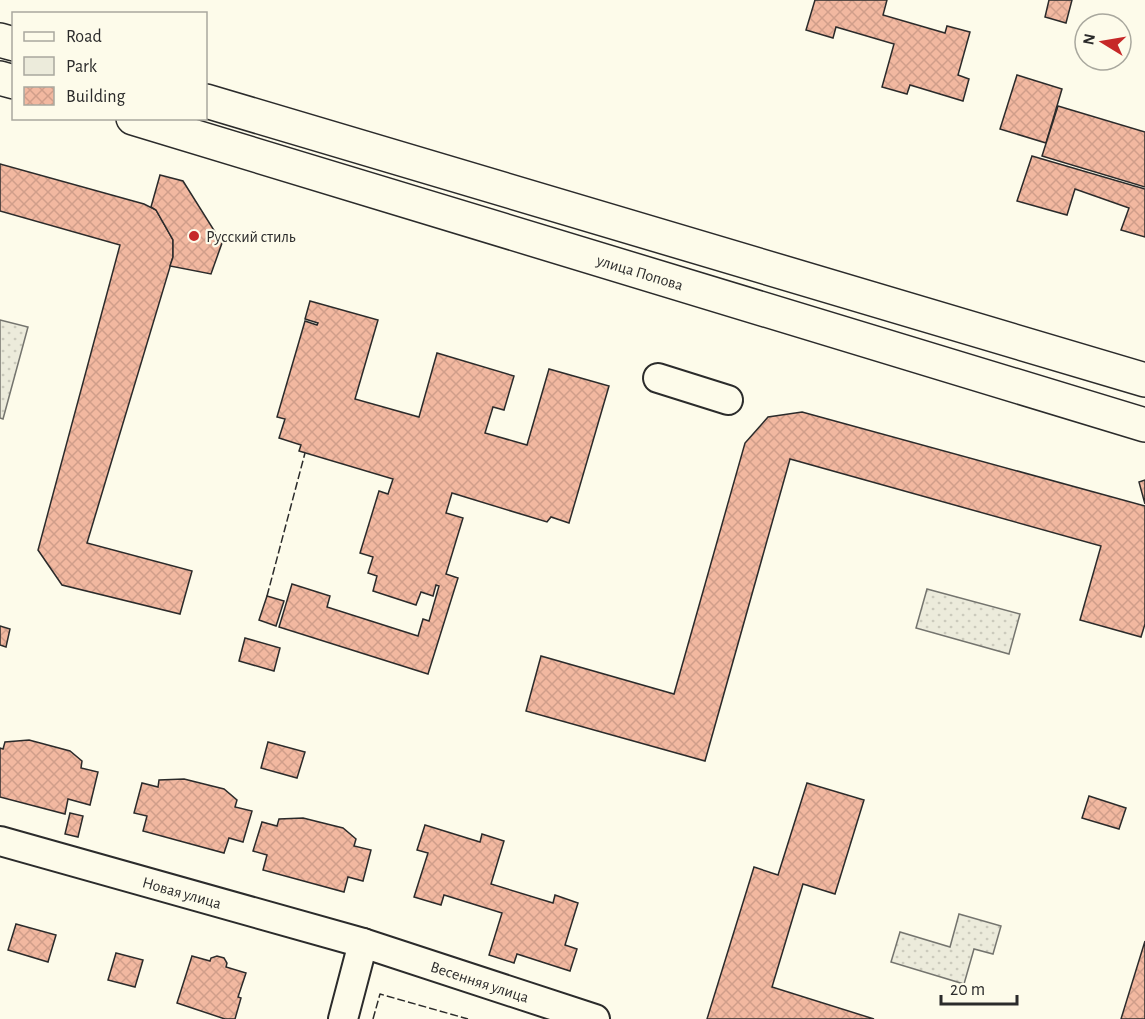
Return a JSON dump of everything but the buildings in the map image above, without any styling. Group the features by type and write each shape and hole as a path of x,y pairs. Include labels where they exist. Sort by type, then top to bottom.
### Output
{"main road":[{"path":"207,101 1145,380"},
{"name":"улица Попова","path":"140,120 1145,425"}],"street":[{"path":"657,378 728,400"},
{"name":"Новая улица","path":"0,841 363,943"},
{"path":"343,1019 363,943"},
{"name":"Весенняя улица","path":"363,943 595,1019"}],"green space":[{"path":"0,320 28,327 3,419 0,418"},
{"path":"927,589 1020,614 1009,654 916,628"},
{"path":"959,914 1001,926 993,954 974,949 964,984 891,962 900,932 950,947"}],"fence":[{"path":"267,596 305,453"},
{"path":"373,1019 380,994 468,1019"}],"place":[{"name":"Русский стиль","path":"194,236"}]}
